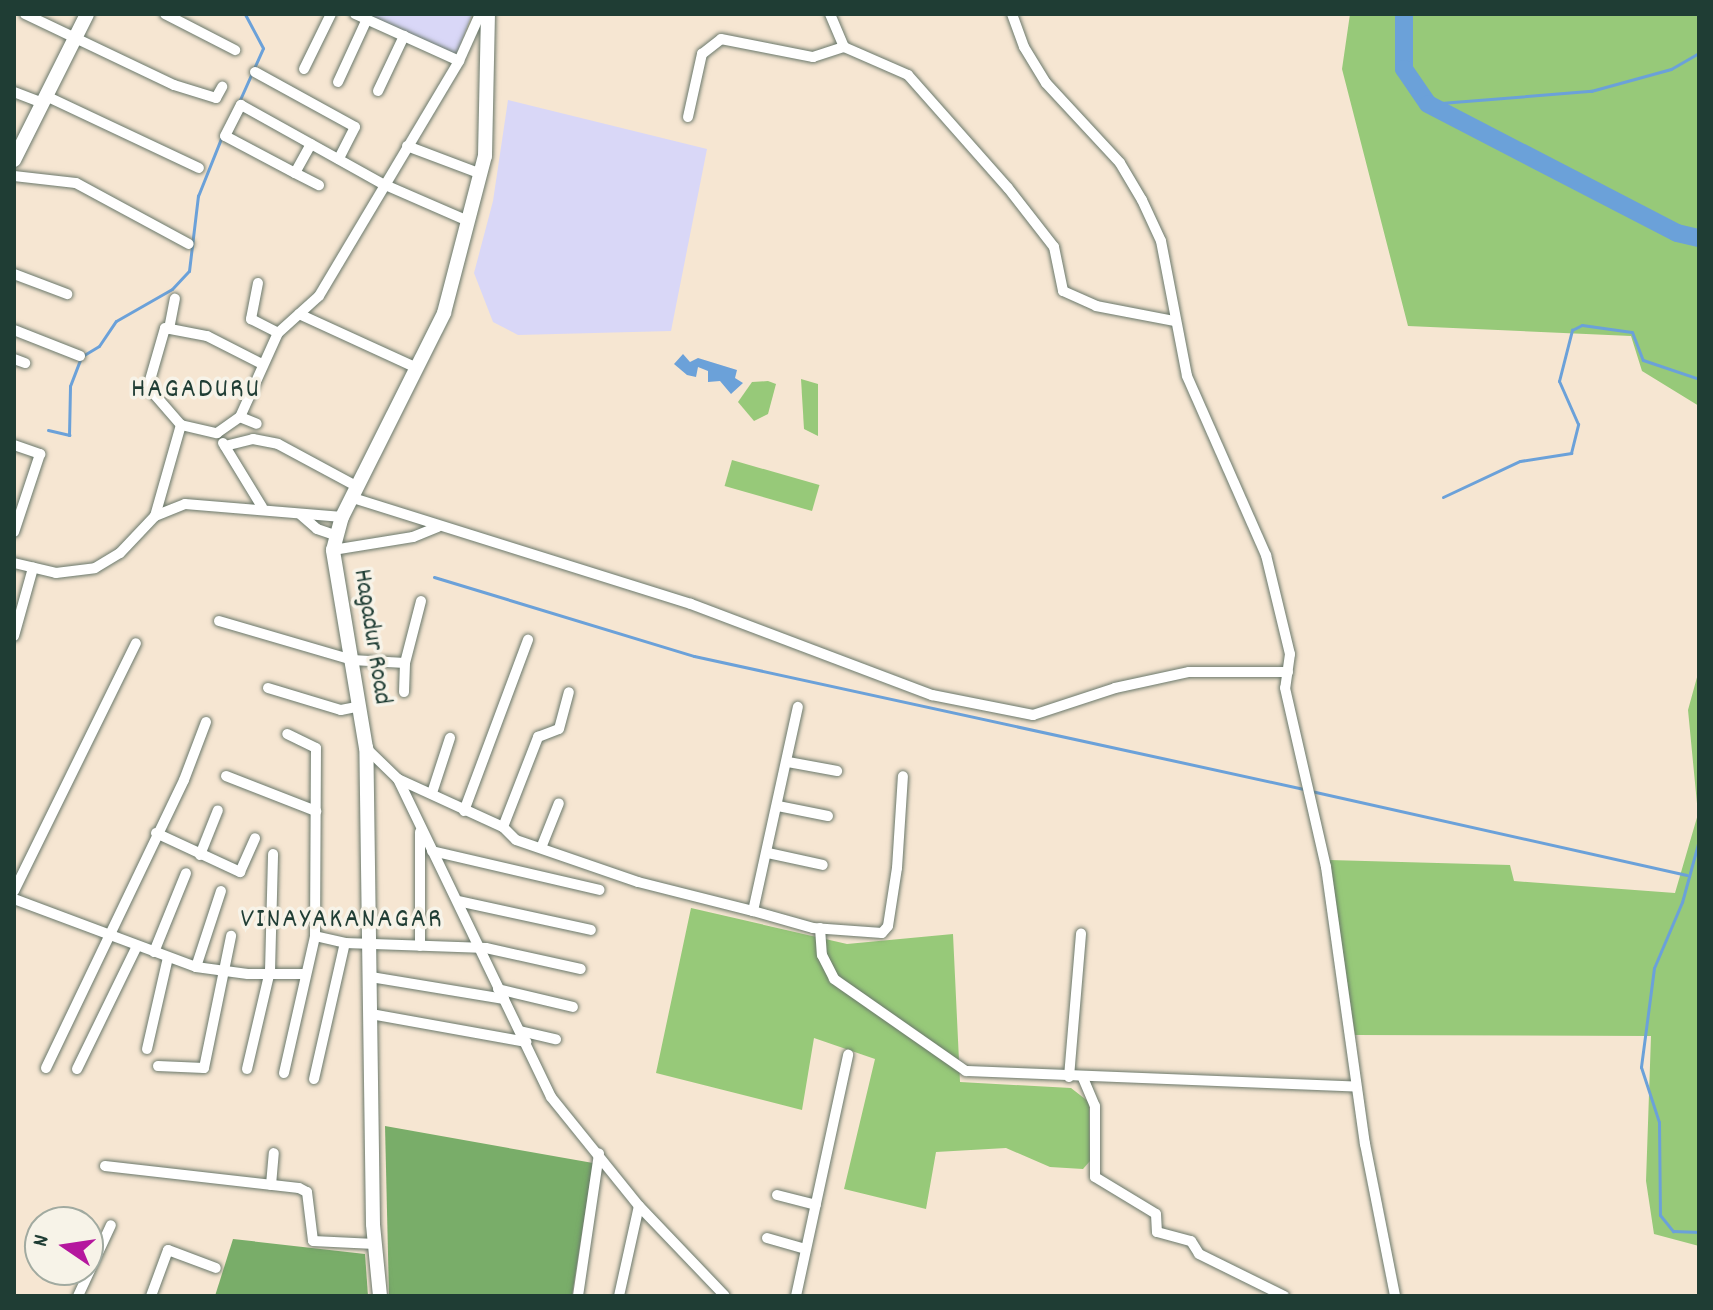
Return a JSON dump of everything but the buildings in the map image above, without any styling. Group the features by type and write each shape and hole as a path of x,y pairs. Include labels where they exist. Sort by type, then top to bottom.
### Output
{"street":[{"path":"25,14 174,85 216,98 222,87"},
{"path":"15,157 87,14"},
{"path":"165,14 235,50"},
{"path":"304,69 331,14"},
{"path":"355,14 459,61"},
{"path":"217,433 240,417 278,333 319,296 459,61 480,14"},
{"name":"Hagadur Road","path":"380,1296 375,1244 366,748 357,707 335,543 342,517 444,313 481,174 488,14"},
{"path":"830,14 844,47"},
{"path":"1012,14 1024,47 1046,83 1120,163 1142,200 1161,241 1174,321 1201,415 1266,555 1290,654 1285,688 1326,867 1356,1087 1395,1296"},
{"path":"338,82 367,19"},
{"path":"378,91 404,36"},
{"path":"688,117 702,54 721,39 813,57 844,47 908,75 1054,247 1063,291 1096,306 1174,321"},
{"path":"255,72 355,127 339,159"},
{"path":"14,92 44,100 199,168"},
{"path":"319,185 225,136 241,105 383,184 468,221"},
{"path":"295,173 311,144"},
{"path":"407,146 481,174"},
{"path":"14,176 76,183 189,244"},
{"path":"14,274 67,294"},
{"path":"258,283 251,319 278,333"},
{"path":"169,329 175,299"},
{"path":"299,314 417,368"},
{"path":"262,364 207,336 165,328 147,382 181,425 217,433 262,507"},
{"path":"14,330 80,356"},
{"path":"240,417 257,424"},
{"path":"155,516 181,425"},
{"path":"225,446 253,439 278,444 356,493 438,527 691,604 932,695 1033,715 1115,688 1189,672 1288,672"},
{"path":"14,445 40,454 18,505 14,532"},
{"path":"14,563 56,573 95,568 120,553 155,516 185,504 262,507 301,515 342,517"},
{"path":"301,515 335,543 413,537 438,527"},
{"path":"14,636 33,568"},
{"path":"404,692 405,663 421,601"},
{"path":"219,621 352,660 405,663"},
{"path":"464,811 528,640"},
{"path":"14,891 136,643"},
{"path":"268,688 341,710 357,707"},
{"path":"503,827 538,737 559,729 569,692"},
{"path":"753,911 798,707"},
{"path":"46,1068 206,722"},
{"path":"284,1073 315,936 316,748 287,734"},
{"path":"432,793 450,738"},
{"path":"366,748 398,779 503,827 516,840 638,882 820,928 882,933 888,926 903,776"},
{"path":"788,762 837,771"},
{"path":"226,776 316,811"},
{"path":"398,779 551,1097 639,1206 725,1296"},
{"path":"541,848 559,803"},
{"path":"778,806 828,816"},
{"path":"200,855 218,810"},
{"path":"420,830 420,946"},
{"path":"156,833 240,872 255,838"},
{"path":"432,851 600,890"},
{"path":"768,853 823,865"},
{"path":"247,1069 270,971 273,854"},
{"path":"154,952 186,873"},
{"path":"196,967 221,891"},
{"path":"14,899 196,967 306,974"},
{"path":"458,901 591,930"},
{"path":"820,928 822,955 834,979 966,1071 1356,1087"},
{"path":"1069,1077 1081,934"},
{"path":"158,1066 204,1068 231,936"},
{"path":"315,936 345,943 479,950 581,969"},
{"path":"314,1079 345,943"},
{"path":"77,1069 137,946"},
{"path":"147,1049 168,957"},
{"path":"371,977 573,1007"},
{"path":"371,1014 526,1042"},
{"path":"520,1031 556,1039"},
{"path":"796,1296 848,1055"},
{"path":"1083,1078 1095,1106 1095,1177 1156,1214 1157,1232 1191,1241 1199,1254 1284,1296"},
{"path":"271,1185 274,1153"},
{"path":"578,1296 599,1154"},
{"path":"105,1166 307,1192 313,1241 375,1244"},
{"path":"777,1195 816,1205"},
{"path":"619,1296 639,1206"},
{"path":"78,1296 111,1225"},
{"path":"767,1238 805,1249"},
{"path":"151,1296 168,1250 216,1268"}],"shaded area":[{"path":"362,14 472,14 456,56"},
{"path":"508,100 707,149 671,331 518,335 493,322 474,273 493,201"}],"green space":[{"path":"1350,14 1699,14 1699,406 1642,371 1631,336 1408,326 1342,69"},
{"path":"801,379 818,384 818,436 804,429"},
{"path":"752,382 776,384 768,414 754,421 738,402"},
{"path":"732,460 819,485 812,511 725,486"},
{"path":"1699,670 1699,1246 1654,1234 1646,1181 1651,1036 1355,1035 1329,860 1510,865 1514,881 1675,893 1698,814 1688,710"},
{"path":"691,908 847,944 953,934 960,1082 1071,1088 1089,1102 1090,1161 1083,1169 1050,1167 1006,1148 936,1152 926,1209 844,1189 875,1059 814,1038 802,1110 656,1073"},
{"path":"385,1126 593,1163 572,1296 389,1296"},
{"path":"233,1239 365,1254 368,1296 215,1296"}],"water":[{"path":"683,354 690,362 698,358 737,370 735,378 743,383 731,394 720,381 708,382 708,371 698,367 696,377 687,375 674,364"}],"waterway":[{"path":"238,104 263,48 245,14"},
{"path":"1404,14 1404,69 1428,104 1677,233 1699,238"},
{"path":"1428,104 1591,91 1671,69 1699,53"},
{"path":"84,355 99,346 116,321 172,289 189,271 198,196 222,136"},
{"path":"1443,497 1520,461 1571,453 1578,424 1559,381 1572,330 1582,325 1632,332 1643,360 1699,379"},
{"path":"48,430 69,435 70,386 80,360"},
{"path":"434,577 694,656 1304,789"},
{"path":"1699,684 1699,793"},
{"path":"1311,791 1687,875"},
{"path":"1699,840 1682,902 1654,968 1641,1067 1659,1122 1660,1215 1673,1231 1699,1232"}],"district":[{"name":"HAGADURU","path":"196,391"},
{"name":"VINAYAKANAGAR","path":"342,921"}]}
